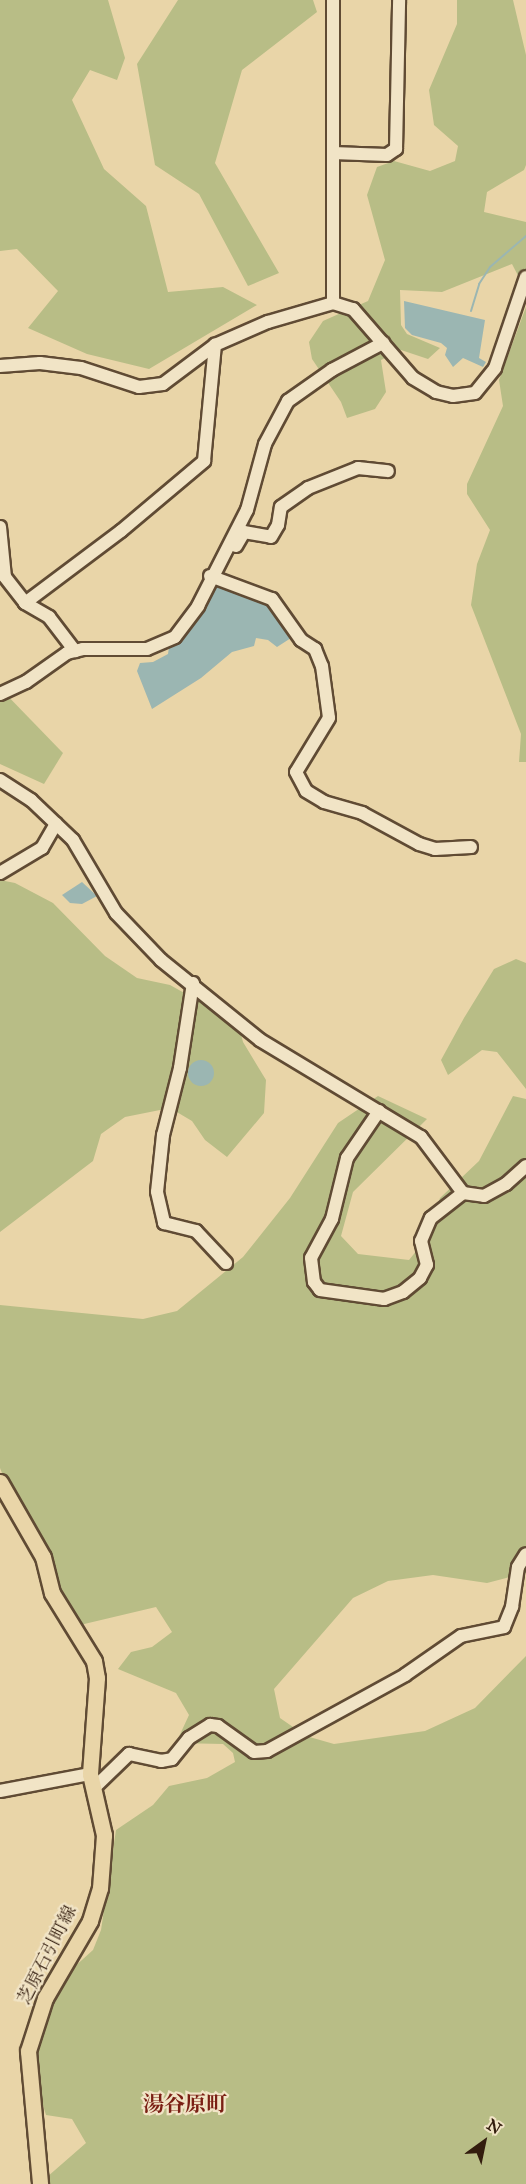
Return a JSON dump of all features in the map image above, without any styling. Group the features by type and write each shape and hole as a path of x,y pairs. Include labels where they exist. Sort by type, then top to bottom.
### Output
{"main road":[{"name":"芝原石引町線","path":"0,1482 43,1557 52,1593 94,1661 97,1678 92,1781 104,1835 100,1888 90,1921 45,1998 28,2051 40,2184"}],"street":[{"path":"333,0 333,303"},
{"path":"333,153 387,156 396,149 399,0"},
{"path":"0,366 40,363 81,368 138,387 163,384 215,345 268,322 333,303 353,309 413,378 435,392 453,396 475,393 495,368 526,277"},
{"path":"0,694 75,651 147,649 163,644 183,630 247,510 265,444 288,401 332,370 382,343"},
{"path":"25,603 121,531 204,461 215,345"},
{"path":"218,561 231,555 244,532 271,537 278,525 281,507 308,488 358,468 388,471"},
{"path":"0,527 5,577 25,603 49,617 75,651"},
{"path":"210,576 272,599 301,640 315,649 322,666 329,718 296,772 306,791 324,802 362,813 419,844 435,849 471,847"},
{"path":"0,780 31,800 82,851 116,913 161,960 193,983 260,1040 421,1137 463,1193 484,1196 506,1184 526,1166"},
{"path":"0,873 42,848 56,825"},
{"path":"193,983 180,1068 163,1135 157,1192 164,1223 196,1231 226,1263"},
{"path":"379,1111 346,1158 332,1219 311,1258 314,1282 320,1290 384,1299 404,1293 420,1278 427,1265 422,1241 431,1218 463,1193"},
{"path":"0,1791 92,1781 129,1754 161,1761 171,1759 189,1738 210,1725 218,1726 254,1752 267,1751 405,1674 461,1636 504,1627 511,1613 518,1567 526,1554"}],"green space":[{"path":"0,0 108,0 125,58 117,80 90,70 72,100 104,169 146,206 168,292 223,287 257,305 149,369 87,354 28,328 58,291 17,249 0,251"},
{"path":"178,0 313,0 317,12 242,70 215,163 279,273 248,286 199,194 155,165 137,64"},
{"path":"457,0 513,0 526,55 526,165 524,170 487,192 484,212 526,222 526,291 512,264 442,292 400,290 401,325 407,334 440,348 428,359 401,350 381,360 386,392 375,409 347,418 341,402 312,359 309,342 323,321 368,301 385,260 367,195 377,167 394,161 430,171 455,161 458,146 434,125 429,90 457,24"},
{"path":"526,307 526,762 519,762 521,734 471,605 477,564 490,530 467,494 467,484 503,406 499,380"},
{"path":"0,688 63,753 44,784 0,764"},
{"path":"0,880 15,883 53,903 105,956 137,978 170,985 238,1023 243,1042 266,1080 264,1113 227,1157 205,1140 192,1121 170,1108 125,1117 101,1134 93,1161 0,1232"},
{"path":"516,959 526,963 526,1089 497,1052 482,1050 448,1075 441,1060 464,1018 494,969"},
{"path":"378,1096 427,1119 353,1192 341,1236 358,1254 409,1260 426,1239 440,1198 479,1161 513,1096 526,1099 526,1573 487,1583 433,1575 388,1581 353,1598 274,1689 280,1718 306,1736 334,1744 425,1731 475,1708 526,1656 526,2184 39,2184 86,2143 72,2119 46,2115 37,2086 38,2038 49,2001 72,1969 93,1950 101,1930 116,1830 153,1805 169,1786 207,1778 235,1762 233,1753 223,1744 176,1743 189,1715 176,1693 118,1669 131,1652 152,1647 172,1632 156,1607 80,1625 40,1570 0,1468 0,1305 143,1319 177,1311 243,1257 290,1198 338,1123"}],"water":[{"path":"404,301 485,320 479,358 486,362 483,367 463,358 453,367 445,355 447,348 441,343 412,335 405,328"},
{"path":"210,582 271,606 291,638 277,647 268,640 256,638 254,646 232,652 201,678 152,709 137,671 140,663 153,662 168,654 169,647 183,637 201,611"},
{"path":"82,882 97,896 82,904 70,903 62,895"},
{"path":"201,1060 210,1064 214,1073 210,1082 201,1086 192,1082 188,1073 192,1064"}],"waterway":[{"path":"471,311 479,284 490,267 526,236"}],"district":[{"name":"湯谷原町","path":"185,2104"}]}
